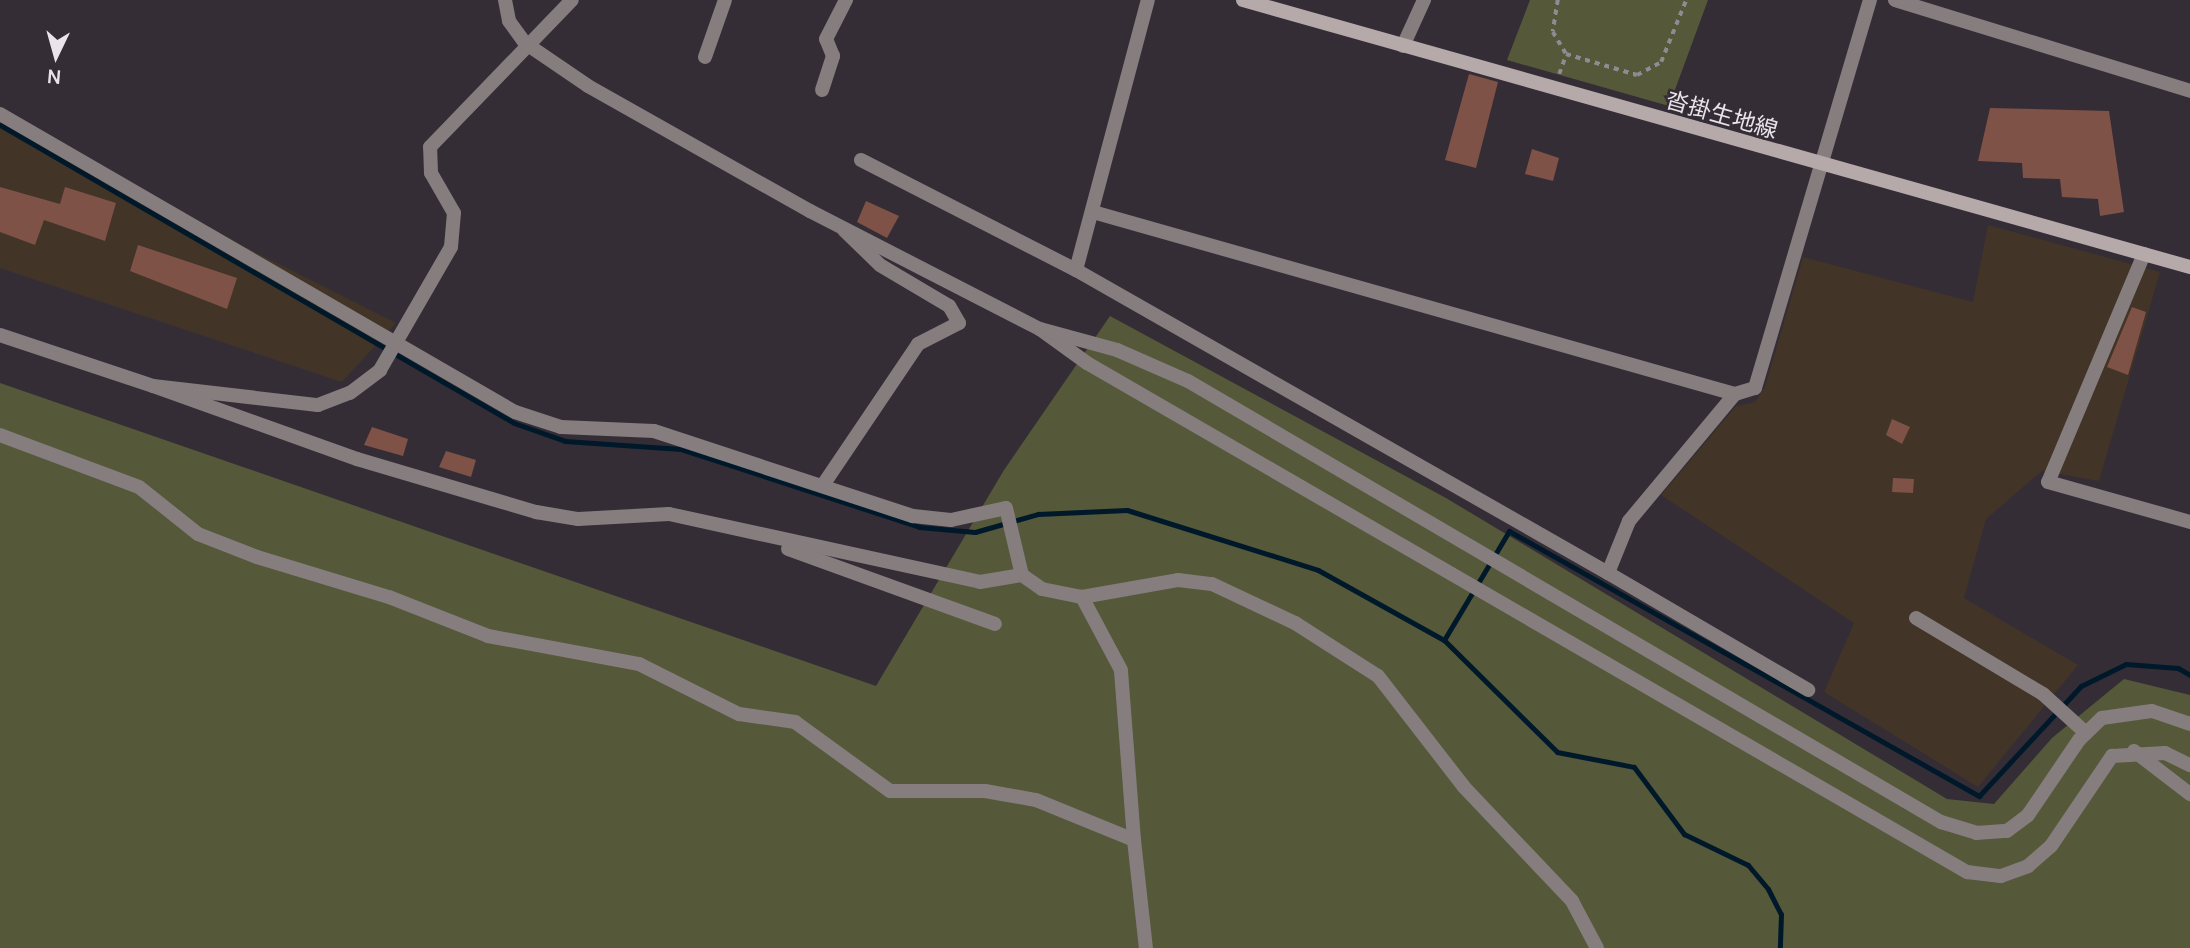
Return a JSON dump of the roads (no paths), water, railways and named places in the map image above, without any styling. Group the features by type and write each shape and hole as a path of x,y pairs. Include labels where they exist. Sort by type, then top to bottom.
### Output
{"main road":[{"name":"沓掛生地線","path":"1242,0 1821,166 2190,267"}],"street":[{"path":"505,0 509,21 525,43 588,86 841,227 1040,328 1188,381 1941,822 1976,833 2007,831 2028,816 2086,733 2102,718 2131,710 2190,724"},
{"path":"153,386 318,405 350,393 380,370 451,247 454,213 431,173 430,147 525,43 572,0"},
{"path":"705,57 725,0"},
{"path":"822,90 833,56 826,39 846,0"},
{"path":"1076,270 1148,0"},
{"path":"1403,46 1424,0"},
{"path":"1093,212 1735,394 1755,388 1870,0"},
{"path":"1895,0 2190,91"},
{"path":"0,114 397,341 514,412 561,427 654,431 913,516 951,520 1006,508 1022,575 1042,589 1082,597 1178,580 1212,584 1334,645 1378,676 1464,787 1572,901 1597,948"},
{"path":"861,160 1076,270 1808,690"},
{"path":"823,485 918,344 959,323 949,306 880,265 841,227"},
{"path":"2144,254 2048,482 2190,522"},
{"path":"1040,328 1087,363 1967,872 2001,876 2028,866 2052,846 2112,755 2132,750 2190,765"},
{"path":"0,335 357,459 536,512 578,519 668,514 754,536 980,582 1022,575"},
{"path":"1608,573 1629,521 1735,394"},
{"path":"0,435 139,487 198,534 257,556 389,597 488,636 639,664 739,714 795,722 890,790 985,791 1036,800 1134,840"},
{"path":"754,536 995,624"},
{"path":"1082,597 1121,670 1134,840 1146,948"},
{"path":"1916,618 2043,694 2086,733"},
{"path":"2132,750 2190,794"}],"waterway":[{"path":"0,125 514,423 565,441 681,449 919,527 975,532 1038,514 1127,510 1318,570 1444,640 1557,752 1634,767 1684,834 1748,865 1768,889 1781,914 1780,948"},
{"path":"1444,640 1509,531 1979,796 2081,686 2126,664 2178,668 2190,675"}]}
